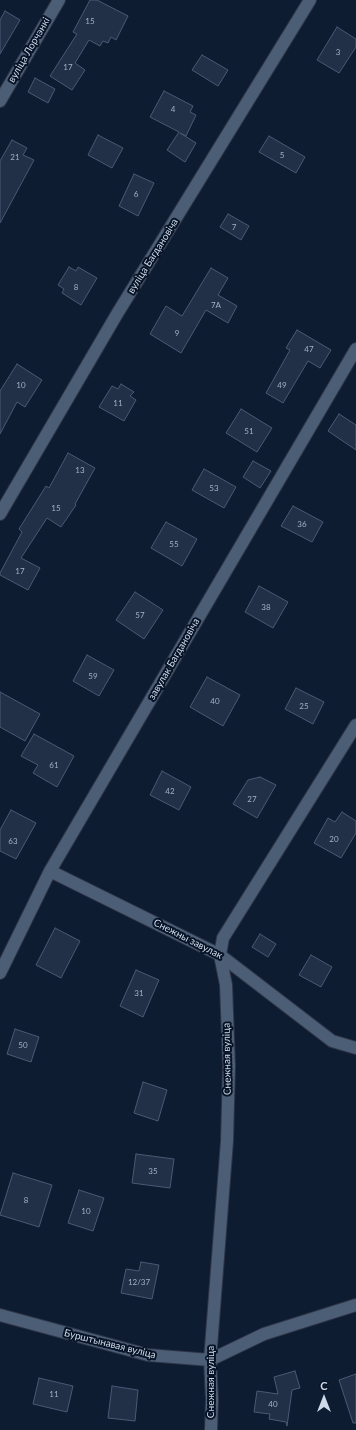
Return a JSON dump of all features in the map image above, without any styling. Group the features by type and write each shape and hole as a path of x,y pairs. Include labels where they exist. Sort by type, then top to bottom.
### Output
{"street":[{"name":"вуліца Лорчэнкі","path":"0,100 59,0"},
{"name":"вуліца Багдановіча","path":"0,514 117,314 310,0"},
{"name":"завулак Багдановіча","path":"0,972 50,871 356,349"},
{"name":"Снежная вуліца","path":"211,1430 212,1399 210,1360 227,1142 229,1066 226,985 220,955 223,938 356,725"},
{"name":"Снежны завулак","path":"50,871 220,955 332,1041 356,1048"},
{"path":"210,1360 264,1334 356,1306"},
{"name":"Бурштынавая вуліца","path":"0,1315 148,1355 210,1360"}],"building":[{"path":"90,0 97,0 128,16 116,40 111,37 108,43 103,41 100,46 89,40 75,63 85,70 72,90 50,76 77,34 73,32"},
{"path":"5,11 20,20 0,54 0,20"},
{"path":"337,27 356,39 356,47 339,73 317,60"},
{"path":"202,55 228,70 218,86 192,70"},
{"path":"35,78 55,89 48,103 28,92"},
{"path":"164,91 193,106 190,112 196,115 186,136 180,133 196,143 185,162 167,150 179,132 150,117"},
{"path":"98,135 123,148 112,168 88,155"},
{"path":"269,136 305,157 296,173 259,152"},
{"path":"12,140 27,148 23,155 34,160 0,223 0,161"},
{"path":"134,174 154,183 138,216 119,206"},
{"path":"228,214 249,226 241,240 220,227"},
{"path":"69,267 76,271 78,267 97,278 81,305 62,293 64,289 58,285"},
{"path":"211,268 228,278 218,295 237,306 228,323 206,310 181,353 150,334 166,306 182,316"},
{"path":"297,330 331,350 320,368 308,361 283,403 266,393 290,350 286,348"},
{"path":"17,364 42,380 25,407 17,402 0,434 0,391"},
{"path":"121,384 134,392 130,396 136,400 124,421 99,407 112,386 118,389"},
{"path":"241,409 272,428 257,452 226,433"},
{"path":"339,414 356,425 356,450 328,431"},
{"path":"68,453 95,468 75,504 76,505 61,527 47,518 21,558 40,568 28,590 0,575 0,573 22,532 19,529 46,486 49,488"},
{"path":"253,461 271,471 260,488 243,477"},
{"path":"204,469 236,487 224,508 192,490"},
{"path":"293,506 323,522 312,542 281,526"},
{"path":"166,522 197,539 182,566 151,548"},
{"path":"259,586 288,602 273,628 245,612"},
{"path":"135,592 163,610 144,639 116,620"},
{"path":"87,655 114,670 99,696 73,681"},
{"path":"207,677 240,695 223,726 190,707"},
{"path":"296,688 324,702 313,724 285,709"},
{"path":"0,692 40,714 25,741 0,727"},
{"path":"34,734 74,756 57,787 33,773 38,765 21,756"},
{"path":"162,771 191,787 179,810 150,795"},
{"path":"260,777 276,785 257,818 233,804 248,780"},
{"path":"11,810 36,823 16,859 0,851 0,830"},
{"path":"342,812 356,821 356,833 341,858 314,843 328,818 335,822"},
{"path":"55,928 80,941 61,978 36,965"},
{"path":"260,934 276,944 268,957 252,947"},
{"path":"311,955 332,967 321,987 299,975"},
{"path":"136,970 159,980 143,1017 120,1006"},
{"path":"15,1029 39,1037 31,1062 7,1054"},
{"path":"143,1082 167,1090 158,1121 134,1113"},
{"path":"136,1154 174,1159 170,1188 132,1183"},
{"path":"13,1173 52,1185 39,1227 0,1215"},
{"path":"79,1190 104,1198 93,1231 68,1223"},
{"path":"141,1262 159,1265 152,1299 121,1293 126,1269 139,1271"},
{"path":"295,1371 300,1388 292,1390 287,1426 286,1422 269,1419 270,1414 254,1412 257,1391 278,1394 274,1377"},
{"path":"356,1374 356,1423 353,1423 339,1380"},
{"path":"39,1378 73,1386 67,1412 33,1404"},
{"path":"112,1386 138,1390 135,1421 108,1418"}]}
